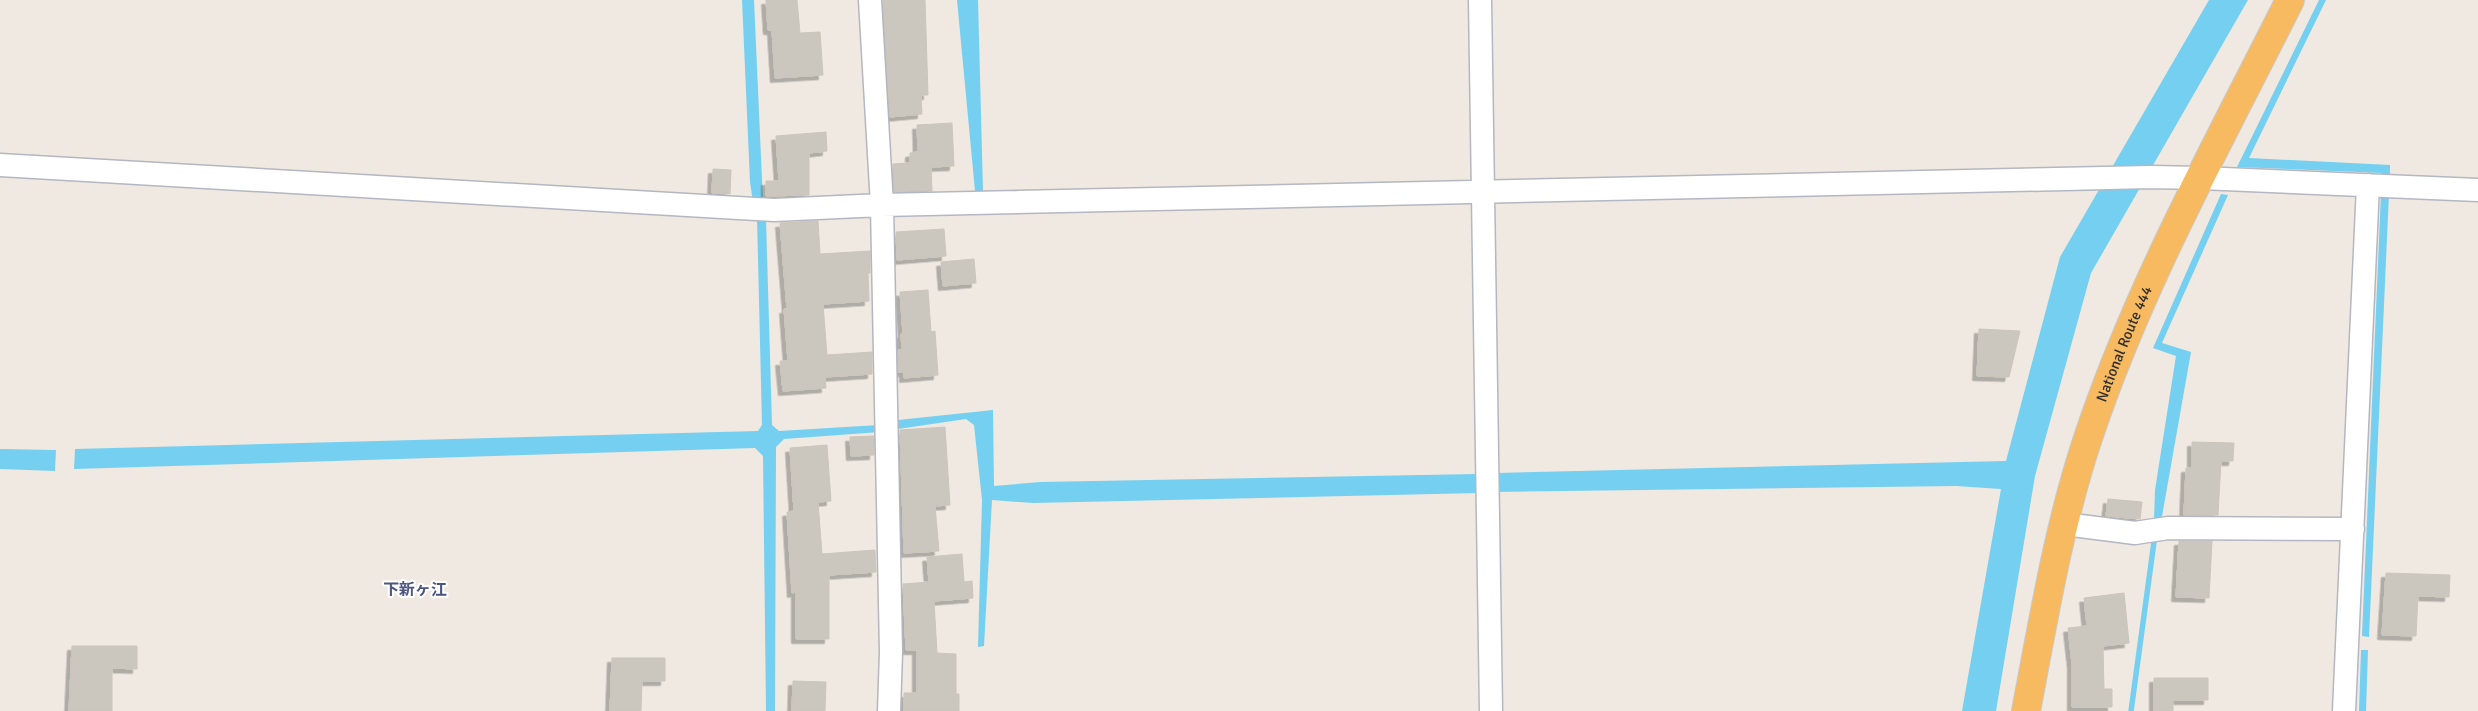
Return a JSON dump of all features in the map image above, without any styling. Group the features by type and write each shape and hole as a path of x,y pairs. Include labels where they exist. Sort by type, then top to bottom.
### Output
{"highway":[{"name":"National Route 444","path":"2026,711 2065,524 2087,440 2120,349 2158,264 2290,0"}],"street":[{"path":"870,0 882,205 891,652 889,711"},
{"path":"1480,0 1490,711"},
{"path":"0,164 727,209 774,210 882,205 2151,177 2478,190"},
{"path":"2344,711 2368,185"},
{"path":"2065,524 2135,534 2168,528 2353,528"}],"water":[{"path":"742,0 754,0 763,202 753,202 750,182"},
{"path":"957,0 978,0 983,191 975,191"},
{"path":"2209,0 2248,0 2091,273 2035,476 1996,711 1962,711 2001,489 1956,486 1495,492 1495,473 2006,461 2060,257"},
{"path":"2319,0 2326,0 2249,158 2390,165 2390,179 2382,179 2382,173 2237,167"},
{"path":"2381,193 2389,194 2369,637 2362,636"},
{"path":"2221,194 2228,195 2162,343 2191,352 2161,522 2154,521 2155,490 2176,356 2153,348"},
{"path":"757,217 766,219 772,425 779,431 879,425 880,432 784,439 776,447 775,711 766,711 763,456 755,448 74,469 75,449 758,431 762,425"},
{"path":"993,410 994,486 1040,482 1478,474 1479,493 1033,503 992,500 984,646 978,647 982,500 974,425 966,419 898,429 898,420"},
{"path":"0,449 56,450 55,471 0,469"},
{"path":"2361,650 2368,650 2366,711 2359,711"}],"building":[{"path":"766,0 797,0 800,33 820,32 823,75 775,78 772,30 768,30"},
{"path":"883,0 925,0 928,95 921,95 922,114 890,117"},
{"path":"952,123 954,166 931,167 932,191 894,192 893,164 910,163 910,153 918,152 917,125"},
{"path":"826,132 827,151 809,153 809,195 766,196 766,181 779,181 776,136"},
{"path":"713,169 731,170 730,194 712,193"},
{"path":"818,221 820,254 870,251 870,273 868,273 869,301 823,304 827,355 872,352 872,374 825,377 826,388 783,391 780,361 788,361 784,309 787,309 780,223"},
{"path":"944,229 946,256 897,260 896,232"},
{"path":"974,259 976,283 943,286 941,262"},
{"path":"928,290 931,332 935,331 938,375 904,378 904,372 898,372 898,350 902,350 901,334 903,334 900,292"},
{"path":"1979,329 2020,331 2009,377 1977,376"},
{"path":"945,427 950,505 935,506 939,551 904,553 900,430"},
{"path":"874,436 874,455 851,456 850,437"},
{"path":"2192,442 2234,443 2233,461 2221,461 2218,515 2184,515 2186,468 2192,468"},
{"path":"827,445 831,501 818,502 822,554 875,550 876,572 829,575 829,639 796,639 796,592 792,593 787,512 794,511 790,448"},
{"path":"2108,499 2142,502 2140,519 2106,516"},
{"path":"2179,541 2212,541 2209,598 2176,597"},
{"path":"962,554 964,582 972,581 973,598 934,601 937,653 956,654 956,694 959,694 959,711 904,711 904,693 917,693 917,650 906,650 903,584 929,582 927,557"},
{"path":"2386,573 2450,575 2449,597 2418,596 2416,636 2382,635"},
{"path":"2124,593 2129,643 2103,646 2104,689 2112,689 2112,707 2072,707 2072,664 2068,628 2087,626 2084,598"},
{"path":"72,646 137,646 137,669 112,668 112,711 69,711"},
{"path":"612,658 665,658 665,681 642,681 641,711 610,711"},
{"path":"2154,678 2208,678 2208,700 2173,700 2173,711 2154,711"},
{"path":"793,681 826,682 825,711 792,711"}],"waterway":[{"path":"2131,711 2154,542"}],"district":[{"name":"下新ヶ江","path":"415,590"}]}
